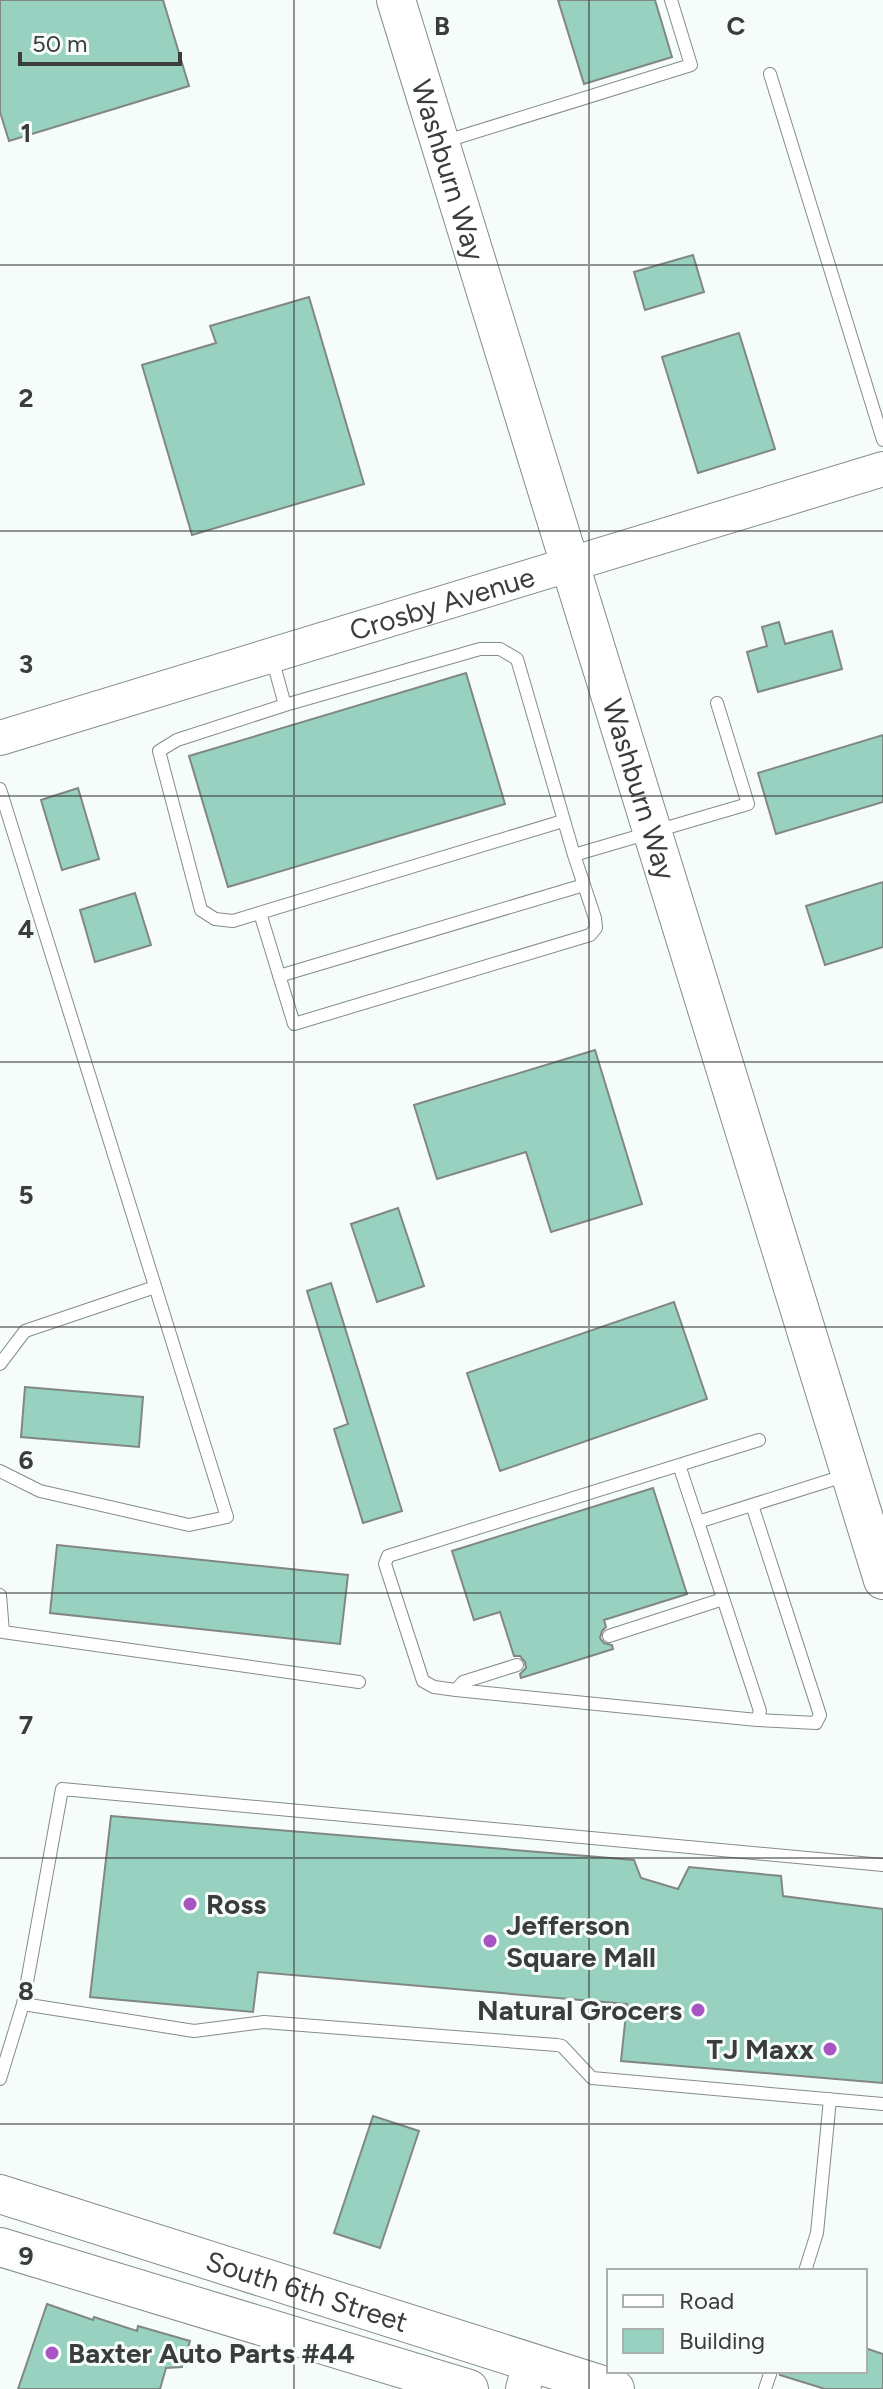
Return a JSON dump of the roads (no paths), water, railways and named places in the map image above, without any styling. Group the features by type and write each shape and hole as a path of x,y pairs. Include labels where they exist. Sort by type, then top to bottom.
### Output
{"main road":[{"name":"Washburn Way","path":"396,0 883,1580"},
{"name":"South 6th Street","path":"0,2194 526,2376 615,2389"},
{"name":"South 6th Street","path":"0,2247 469,2389"}],"street":[{"name":"Crosby Avenue","path":"0,738 883,469"}],"lane":[{"path":"440,143 691,65 671,0"},
{"path":"770,74 879,415 883,440"},
{"path":"260,913 294,1024 590,935 596,928 595,918 563,821 517,659 500,649 480,649 285,705 177,740 159,751 201,910 215,919 233,921 563,821"},
{"path":"271,655 285,705"},
{"path":"574,855 748,804 717,703"},
{"path":"0,789 227,1517 189,1525 40,1491 0,1471"},
{"path":"279,976 584,885"},
{"path":"0,1364 25,1331 155,1287"},
{"path":"752,1505 820,1715 816,1723 456,1690 434,1687 423,1681 385,1564 388,1556 759,1440"},
{"path":"679,1465 760,1711 757,1720"},
{"path":"698,1522 850,1474"},
{"path":"0,1595 3,1632 359,1682"},
{"path":"609,1636 723,1599"},
{"path":"456,1690 463,1682 517,1665"},
{"path":"0,2079 23,2004 62,1789 883,1865"},
{"path":"23,2004 194,2031 264,2022 557,2045 562,2046 592,2078 883,2104"},
{"path":"806,2269 817,2233 830,2099"}],"place":[{"name":"Ross","path":"190,1904"},
{"name":"Jefferson Square Mall","path":"490,1941"},
{"name":"Natural Grocers","path":"698,2010"},
{"name":"TJ Maxx","path":"830,2049"},
{"name":"Baxter Auto Parts #44","path":"52,2353"}]}
